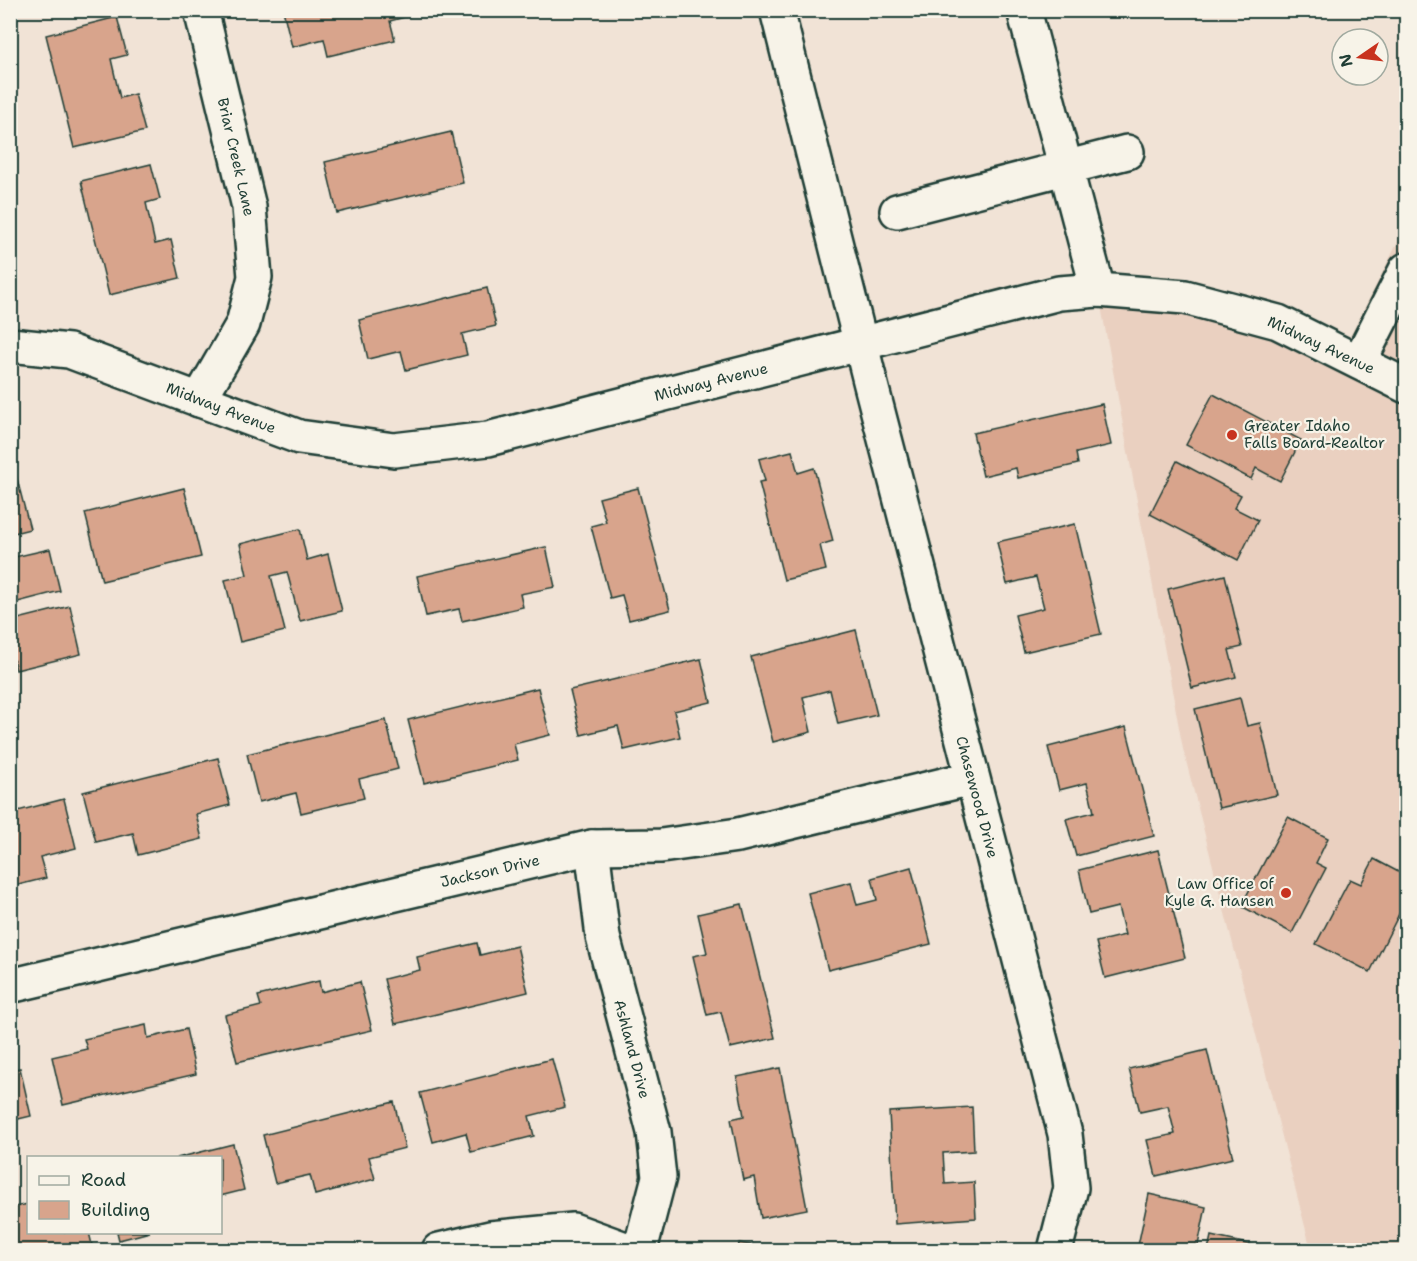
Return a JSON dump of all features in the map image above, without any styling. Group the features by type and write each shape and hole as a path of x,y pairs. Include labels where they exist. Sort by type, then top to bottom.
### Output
{"street":[{"name":"Briar Creek Lane","path":"199,400 243,324 255,277 249,207 201,10"},
{"name":"Chasewood Drive","path":"777,10 1065,1134 1071,1188 1055,1251"},
{"path":"1024,10 1098,290"},
{"path":"897,211 1127,152"},
{"path":"1359,362 1407,270"},
{"name":"Midway Avenue","path":"10,345 69,351 299,437 394,450 488,440 1059,293 1098,290 1185,297 1278,322 1407,386"},
{"name":"Jackson Drive","path":"10,986 592,847 661,846 738,835 972,778"},
{"name":"Ashland Drive","path":"592,847 603,937 654,1132 659,1177 640,1251"},
{"path":"439,1251 490,1238 573,1230 628,1251"}],"shaded area":[{"path":"1406,226 1406,1250 1311,1250 1183,749 1098,290 1342,353"}],"building":[{"path":"283,10 420,10 420,13 390,21 395,40 328,56 324,39 292,47"},
{"path":"117,17 127,55 111,59 120,98 135,94 145,131 74,148 46,35"},
{"path":"451,132 463,183 337,213 325,162"},
{"path":"151,164 160,199 146,203 155,244 171,240 180,278 109,295 81,181"},
{"path":"487,288 496,326 462,334 467,355 406,370 401,351 368,359 359,320"},
{"path":"1213,394 1301,440 1280,481 1256,468 1251,479 1186,445"},
{"path":"1102,404 1111,445 1076,453 1078,464 1018,478 1016,468 983,476 973,433"},
{"path":"792,451 798,473 814,468 833,541 820,545 826,570 784,580 759,482 765,481 759,459"},
{"path":"10,452 30,529 10,534"},
{"path":"1177,461 1241,495 1234,508 1258,520 1238,560 1150,514"},
{"path":"184,488 201,557 102,581 85,513"},
{"path":"638,488 670,610 629,620 622,595 610,598 591,526 606,522 599,498"},
{"path":"1075,524 1101,634 1024,652 1015,615 1044,608 1036,577 1007,584 997,542"},
{"path":"300,529 307,560 328,554 342,611 300,621 287,572 271,576 285,631 240,642 225,580 247,575 240,544"},
{"path":"546,547 555,587 520,594 523,607 462,621 459,609 426,616 417,576"},
{"path":"50,549 60,591 10,604 10,558"},
{"path":"1225,575 1242,647 1229,650 1236,677 1192,688 1168,589"},
{"path":"70,606 81,654 16,670 10,646 10,621"},
{"path":"856,630 877,715 838,724 830,690 803,697 811,732 773,742 751,657"},
{"path":"701,659 711,702 674,711 680,737 624,750 618,726 581,735 570,690"},
{"path":"538,688 550,735 514,744 518,760 424,783 408,720"},
{"path":"1240,698 1247,726 1260,723 1277,795 1219,808 1195,709"},
{"path":"386,720 398,769 359,779 364,798 301,813 296,793 259,802 247,754"},
{"path":"1126,727 1154,836 1076,856 1066,819 1094,812 1087,783 1059,790 1048,747"},
{"path":"218,758 230,805 196,814 202,839 138,855 133,833 96,842 83,792"},
{"path":"64,799 76,848 40,857 46,878 10,887 10,813"},
{"path":"1288,817 1328,838 1316,863 1326,868 1292,933 1241,906"},
{"path":"1158,850 1185,958 1105,978 1096,942 1125,935 1118,907 1089,914 1079,870"},
{"path":"1374,859 1406,876 1406,900 1370,972 1316,944 1350,879 1361,884"},
{"path":"911,867 931,944 828,970 808,893 851,882 857,905 877,900 872,878"},
{"path":"742,904 775,1038 730,1048 721,1012 707,1015 693,956 707,953 698,914"},
{"path":"477,943 480,955 517,946 528,992 395,1024 384,979 420,970 417,957"},
{"path":"319,981 321,992 360,982 372,1030 237,1062 225,1015 261,1006 258,996"},
{"path":"146,1025 148,1038 186,1029 196,1074 63,1105 52,1057 87,1049 84,1039"},
{"path":"1207,1050 1233,1158 1156,1176 1147,1140 1175,1134 1168,1106 1140,1112 1129,1069"},
{"path":"552,1059 565,1107 529,1116 534,1136 471,1152 466,1133 433,1142 420,1093"},
{"path":"20,1068 31,1116 10,1121 10,1070"},
{"path":"780,1068 807,1209 761,1218 754,1177 743,1180 731,1119 744,1116 737,1077"},
{"path":"394,1102 405,1148 369,1157 375,1179 315,1195 310,1175 275,1183 263,1135"},
{"path":"972,1107 974,1151 943,1153 945,1184 974,1182 976,1218 895,1224 889,1112"},
{"path":"233,1144 244,1190 222,1196 222,1156 185,1156"},
{"path":"1149,1194 1206,1207 1197,1250 1137,1250"},
{"path":"27,1204 27,1234 89,1234 92,1245 67,1250 10,1250 10,1208"},
{"path":"118,1234 142,1234 119,1240"},
{"path":"1211,1236 1275,1250 1208,1250"},
{"path":"739,1243 782,1250 738,1250"},
{"path":"893,1245 917,1250 892,1250"}],"place":[{"name":"Greater Idaho Falls Board-Realtor","path":"1232,435"},
{"name":"Law Office of Kyle G. Hansen","path":"1286,893"}]}
